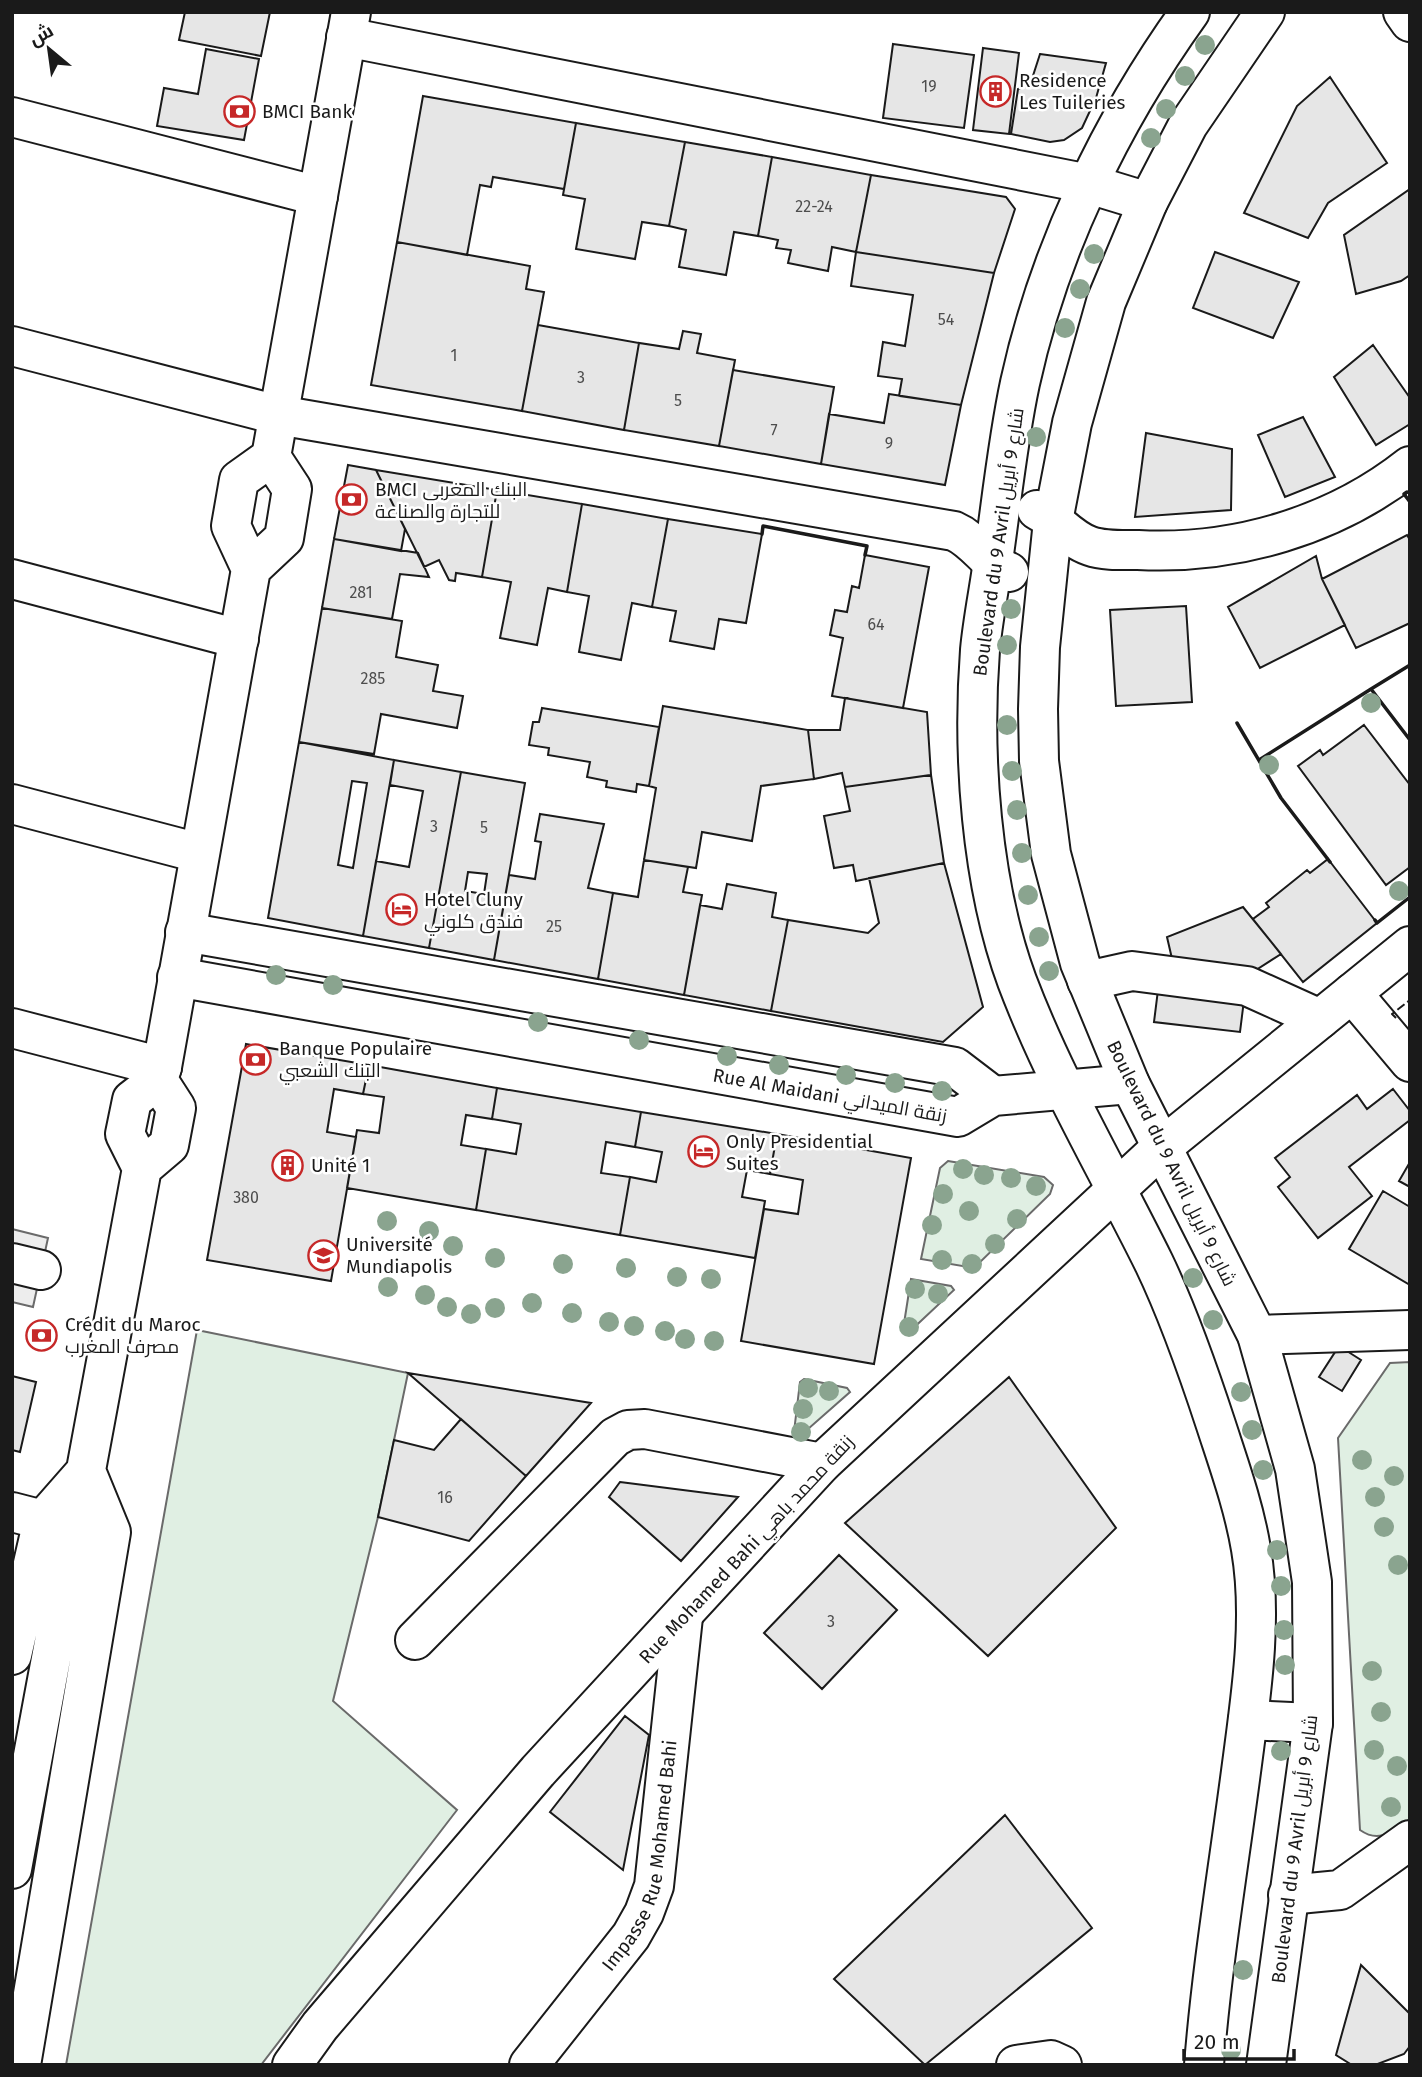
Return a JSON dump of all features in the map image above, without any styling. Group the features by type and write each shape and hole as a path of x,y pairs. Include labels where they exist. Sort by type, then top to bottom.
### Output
{"street":[{"name":"Boulevard du 9 Avril شارع 9 أبريل","path":"1190,12 1129,106 1089,184 1046,291 1030,343 1008,447 979,676 980,761 991,880 1014,974 1064,1090 1156,1267 1196,1363 1238,1493 1252,1551 1256,1609 1248,1720 1204,2065"},
{"name":"Boulevard du 9 Avril شارع 9 أبريل","path":"1265,12 1188,125 1148,202 1106,302 1090,354 1072,423 1046,573 1040,647 1039,761 1051,854 1087,981 1130,1084 1257,1335 1295,1469 1312,1582 1313,1723 1266,2065"},
{"path":"1403,12 1410,22"},
{"path":"251,569 284,538 292,489 271,457 348,24 1089,184 1148,202"},
{"path":"12,117 318,196"},
{"path":"12,346 278,415 937,527 965,536 993,564 1018,575 1046,573"},
{"path":"12,1870 142,1168 125,1134 132,1100 160,1074 251,569 231,526 239,480 271,457"},
{"path":"1000,512 1027,507 1053,521 1078,541 1103,549 1151,551 1233,545 1277,535 1369,497 1410,466"},
{"path":"12,579 239,639"},
{"path":"12,804 200,853"},
{"path":"186,932 378,968 955,1067 993,1096 1130,1084"},
{"name":"Rue Mohamed Bahi زنقة محمد باهي","path":"292,2065 320,2026 538,1771 683,1617 822,1463 1161,1148 1410,946"},
{"path":"371,1014 378,968"},
{"path":"1087,981 1132,971 1247,986 1320,1019"},
{"name":"Rue Al Maidani زنقة الميداني","path":"177,978 958,1117 993,1096"},
{"path":"1352,993 1410,1062"},
{"path":"12,1028 160,1074"},
{"path":"813,1091 818,1043"},
{"path":"1257,1335 1410,1330"},
{"path":"415,1640 615,1437 628,1430 645,1429 822,1463"},
{"path":"12,1655 28,1516 86,1471"},
{"path":"21,2065 111,1532 86,1471"},
{"name":"Impasse Rue Mohamed Bahi","path":"529,2065 631,1936 645,1913 654,1886 683,1617"},
{"path":"1248,1720 1313,1723"},
{"path":"1288,1895 1340,1890 1410,1840"},
{"path":"1016,2065 1051,2060 1062,2065"}],"green space":[{"path":"948,1161 1044,1177 1053,1185 1050,1194 974,1268 921,1259 940,1168"},
{"path":"911,1279 951,1286 954,1290 907,1334 903,1330"},
{"path":"197,1330 408,1373 378,1517 333,1701 457,1810 261,2065 66,2065"},
{"path":"1410,1362 1410,1819 1386,1834 1374,1836 1360,1830 1338,1438 1390,1363"},
{"path":"804,1379 847,1388 850,1392 799,1437 794,1432 800,1382"}],"shaded area":[{"path":"12,1229 48,1238 33,1307 12,1302"}],"building":[{"path":"185,12 270,12 261,56 179,40"},
{"path":"893,44 974,55 964,128 883,118"},
{"name":"Residence Les Tuileries","path":"983,48 1019,53 1009,134 973,130"},
{"path":"206,49 259,59 244,140 157,126 164,88 198,94"},
{"path":"1040,54 1106,63 1096,98 1082,128 1064,140 1050,142 1011,134 1018,89 1030,85"},
{"path":"1330,77 1387,163 1328,203 1308,238 1244,213 1297,106"},
{"path":"423,96 576,123 564,189 493,177 491,187 480,185 467,255 397,242"},
{"path":"576,123 685,142 669,226 642,222 635,259 576,249 585,199 563,195"},
{"path":"685,142 772,157 758,236 734,232 726,275 679,267 686,230 669,226"},
{"path":"772,157 871,175 856,252 832,247 828,271 788,263 791,250 776,248 778,240 758,236"},
{"path":"871,175 1006,197 1015,209 994,273 856,252"},
{"path":"1410,189 1410,275 1401,281 1356,294 1344,235"},
{"path":"397,242 530,266 526,289 544,292 522,411 371,385"},
{"path":"856,252 994,273 961,405 899,396 902,379 878,376 883,342 905,346 913,295 851,286"},
{"path":"1215,252 1299,282 1273,338 1193,308"},
{"path":"538,325 639,343 624,430 522,411"},
{"path":"683,331 701,334 697,353 735,360 719,446 624,430 639,343 679,349"},
{"path":"1373,345 1410,398 1410,424 1376,445 1334,377"},
{"path":"733,370 834,387 821,464 719,446"},
{"path":"889,394 961,405 945,485 821,464 829,414 884,423"},
{"path":"1303,417 1335,477 1285,497 1258,435"},
{"path":"1146,433 1232,449 1231,510 1135,517"},
{"path":"348,465 376,470 405,529 401,551 334,539"},
{"path":"376,470 497,490 482,577 456,573 455,581 449,580 439,560 424,567"},
{"path":"497,490 582,504 567,592 548,588 537,645 500,638 511,582 482,577"},
{"path":"582,504 668,519 652,607 632,603 621,660 579,652 589,596 567,592"},
{"path":"668,519 762,534 746,623 719,619 714,649 670,641 676,611 652,607"},
{"path":"1407,535 1410,540 1410,623 1356,648 1322,579"},
{"path":"334,539 418,553 429,577 400,574 392,619 322,608"},
{"path":"865,555 929,567 903,708 832,696 843,638 830,635 835,610 847,612 852,586 859,588"},
{"path":"1316,556 1322,579 1345,625 1260,668 1228,607"},
{"path":"1186,606 1192,702 1116,706 1110,610"},
{"path":"322,608 402,621 396,657 438,665 433,691 463,696 457,728 381,714 374,754 299,742"},
{"path":"845,698 927,712 931,775 845,787 842,773 814,779 808,730 840,730"},
{"path":"663,706 808,730 814,779 761,786 752,841 702,832 696,868 644,860 656,788 649,786"},
{"path":"542,708 659,727 649,786 637,784 636,792 606,787 607,781 587,777 590,762 548,755 549,748 529,745 533,722 539,722"},
{"path":"1364,725 1410,785 1410,867 1386,885 1298,766 1320,750 1323,755"},
{"path":"299,742 394,760 363,936 268,918","holes":["352,781 367,783 353,868 338,865"]},
{"path":"394,760 461,772 429,948 363,936 376,861 409,867 423,791 390,785"},
{"path":"461,772 525,783 494,960 429,948","holes":["468,872 487,874 484,894 465,891"]},
{"path":"931,775 944,863 856,881 853,865 834,868 824,816 850,811 845,787"},
{"path":"540,814 604,824 588,888 613,893 598,979 494,960 509,875 535,879 541,842 535,841"},
{"path":"1328,859 1377,923 1303,982 1253,919 1269,907 1266,903 1307,870 1310,873"},
{"path":"644,860 688,867 683,892 702,895 684,995 598,979 613,893 638,897"},
{"path":"944,863 983,1007 943,1042 771,1011 788,920 868,933 879,923 869,878"},
{"path":"727,884 776,893 772,917 788,920 771,1011 684,995 700,905 722,909"},
{"path":"1243,907 1281,954 1256,970 1173,963 1167,937"},
{"path":"1159,982 1245,992 1240,1032 1154,1022"},
{"name":"Unité 1","path":"246,1044 369,1065 363,1094 334,1089 327,1132 356,1137 331,1281 207,1260"},
{"path":"369,1065 497,1088 492,1119 466,1115 461,1145 486,1149 476,1210 347,1188 357,1130 379,1133 384,1097 363,1094"},
{"path":"497,1088 641,1112 635,1147 606,1142 601,1173 630,1177 620,1235 476,1210 486,1149 516,1154 521,1124 492,1119"},
{"path":"1393,1089 1410,1111 1410,1120 1349,1167 1372,1196 1318,1238 1278,1187 1290,1177 1275,1158 1357,1095 1367,1109"},
{"path":"641,1112 777,1134 770,1174 747,1170 742,1197 765,1201 755,1258 620,1235 630,1177 656,1182 662,1152 635,1147"},
{"path":"777,1134 911,1158 874,1364 741,1341 764,1209 798,1214 803,1180 770,1174"},
{"path":"1410,1162 1410,1187 1399,1181"},
{"path":"1383,1191 1410,1207 1410,1285 1349,1249"},
{"path":"1339,1346 1361,1360 1342,1391 1319,1377"},
{"path":"408,1373 591,1403 526,1476"},
{"path":"12,1376 36,1382 20,1452 12,1450"},
{"path":"1009,1377 1116,1528 988,1656 845,1523"},
{"path":"461,1419 526,1476 469,1541 378,1517 394,1440 434,1450"},
{"path":"620,1482 738,1497 681,1561 609,1497"},
{"path":"839,1555 897,1610 822,1689 764,1633"},
{"path":"625,1716 649,1735 623,1870 550,1812"},
{"path":"1005,1815 1092,1928 925,2065 834,1979"},
{"path":"1361,1965 1410,2014 1410,2046 1404,2054 1375,2065 1352,2065 1336,2055"}],"fence":[{"path":"1396,1018 1392,1014 1410,1000"}],"wall":[{"path":"1407,492 1404,494 1410,502"},
{"path":"762,534 763,526 867,546 865,555"},
{"path":"1410,665 1371,689 1410,740"},
{"path":"1259,760 1371,689"},
{"path":"1237,723 1281,798 1330,862"},
{"path":"1375,920 1377,923 1410,897"}],"place":[{"name":"Residence Les Tuileries","path":"996,91"},
{"name":"BMCI Bank","path":"239,111"},
{"name":"BMCI البنك المغربي للتجارة والصناعة","path":"352,500"},
{"name":"Hotel Cluny فندق كلوني","path":"401,910"},
{"name":"Banque Populaire البنك الشعبي","path":"256,1059"},
{"name":"Only Presidential Suites","path":"703,1152"},
{"name":"Unité 1","path":"288,1165"},
{"name":"Université Mundiapolis","path":"323,1255"},
{"name":"Crédit du Maroc مصرف المغرب","path":"42,1335"}]}
